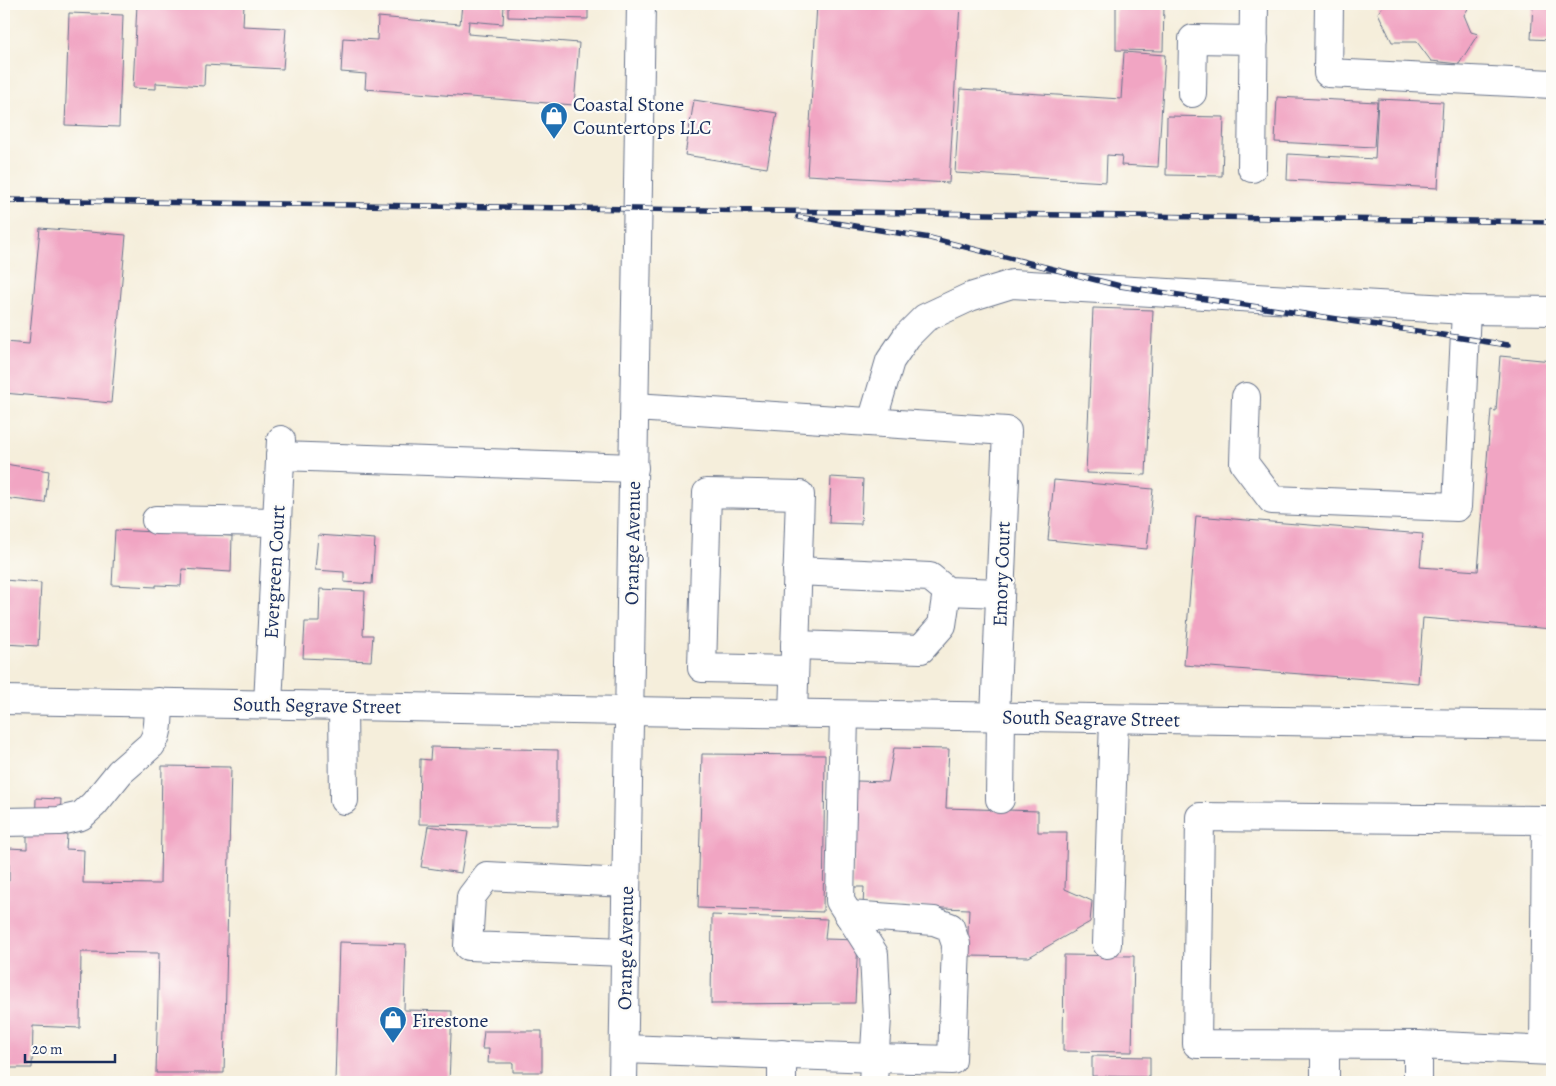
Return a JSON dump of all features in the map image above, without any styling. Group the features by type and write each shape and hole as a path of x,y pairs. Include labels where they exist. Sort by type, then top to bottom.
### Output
{"street":[{"name":"Orange Avenue","path":"623,1082 641,4"},
{"path":"1252,168 1254,4"},
{"path":"1329,4 1328,73 1552,84"},
{"path":"1192,93 1193,38 1254,40"},
{"path":"634,407 872,422 890,360 907,336 925,318 970,297 1012,284 1466,310 1552,311"},
{"path":"1246,397 1244,463 1272,500 1457,507 1466,310"},
{"name":"Emory Court","path":"872,422 1007,431 1000,593 998,717 1000,799"},
{"name":"Evergreen Court","path":"268,704 280,448 634,468"},
{"path":"793,714 794,658 800,495 707,493 702,668 794,658 921,649 942,625 948,591"},
{"path":"156,520 277,522"},
{"path":"797,571 930,577 948,591 1000,593"},
{"name":"South Segrave Street","path":"4,700 629,711"},
{"path":"4,822 59,820 81,816 94,804 120,772 154,741 157,735 158,702"},
{"path":"343,706 344,800"},
{"name":"South Seagrave Street","path":"629,711 1552,725"},
{"path":"844,715 840,900 874,954 877,1018 874,1070"},
{"path":"1107,944 1114,719"},
{"path":"1200,817 1546,820 1548,1051 1418,1045 1198,1044 1200,817"},
{"path":"625,952 468,946 471,896 487,876 626,882"},
{"path":"624,1048 782,1054 874,1070 952,1071 956,944 950,927 934,921 849,915"},
{"path":"1325,1045 1325,1082"},
{"path":"1418,1045 1418,1082"},
{"path":"782,1054 782,1082"}],"building":[{"path":"137,4 244,4 243,26 286,28 283,69 205,65 204,86 156,83 156,89 133,88"},
{"path":"462,4 504,4 503,24 469,21 468,34 579,43 574,105 365,89 366,74 341,72 343,38 377,40 378,17 460,24"},
{"path":"508,4 588,4 588,19 508,17"},
{"path":"817,4 960,4 949,183 807,175"},
{"path":"1116,4 1164,4 1163,51 1116,50"},
{"path":"1384,4 1471,4 1464,15 1471,32 1478,34 1459,64 1431,61 1417,42 1392,42 1378,13"},
{"path":"1533,4 1552,4 1552,40 1531,39"},
{"path":"69,13 123,15 119,127 65,125"},
{"path":"1124,52 1165,55 1158,167 1121,165 1122,156 1107,155 1106,182 955,173 960,89 1121,99"},
{"path":"1277,97 1377,102 1374,147 1275,142"},
{"path":"1378,99 1443,102 1438,188 1287,180 1288,154 1375,159"},
{"path":"694,100 777,113 767,168 685,155"},
{"path":"1167,116 1224,117 1222,176 1166,175"},
{"path":"40,228 126,235 111,403 4,393 4,342 29,344"},
{"path":"1093,308 1153,310 1146,475 1086,473"},
{"path":"1500,356 1552,361 1552,629 1423,618 1418,683 1184,665 1196,516 1423,534 1420,567 1478,571 1491,410 1496,411"},
{"path":"5,464 49,471 45,503 4,498"},
{"path":"831,477 863,479 861,524 829,523"},
{"path":"1054,480 1153,489 1147,549 1048,540"},
{"path":"115,530 232,536 231,572 182,569 181,586 112,585"},
{"path":"318,535 375,539 372,584 344,582 344,572 315,570"},
{"path":"4,580 41,583 38,646 4,644"},
{"path":"320,589 365,591 363,635 373,635 371,661 303,658 305,622 319,622"},
{"path":"431,747 558,750 558,826 419,824 420,759 430,760"},
{"path":"894,748 949,749 946,808 1038,811 1038,832 1067,832 1065,889 1092,901 1090,922 1029,957 967,956 969,909 863,905 864,887 853,887 857,781 888,782"},
{"path":"702,754 825,755 823,912 698,908"},
{"path":"162,766 231,767 224,1073 156,1073 159,953 81,952 80,1028 33,1026 32,1068 4,1068 4,881 9,881 9,848 27,849 27,834 35,834 36,798 61,799 59,835 67,835 66,849 84,850 83,883 160,884"},
{"path":"428,826 468,832 461,873 421,867"},
{"path":"712,915 827,919 825,939 858,940 855,1003 711,1004"},
{"name":"Firestone","path":"339,942 406,944 404,1010 452,1011 449,1082 335,1082"},
{"path":"1064,955 1134,956 1132,1052 1063,1051"},
{"path":"484,1031 542,1031 542,1072 513,1072 513,1063 488,1063 489,1049 482,1049"},
{"path":"1092,1056 1150,1057 1150,1077 1092,1076"}],"railway":[{"path":"4,200 1552,222"},
{"path":"798,217 930,238 1120,286 1508,345"}],"place":[{"name":"Coastal Stone Countertops LLC","path":"554,140"},
{"name":"Firestone","path":"393,1044"}]}
